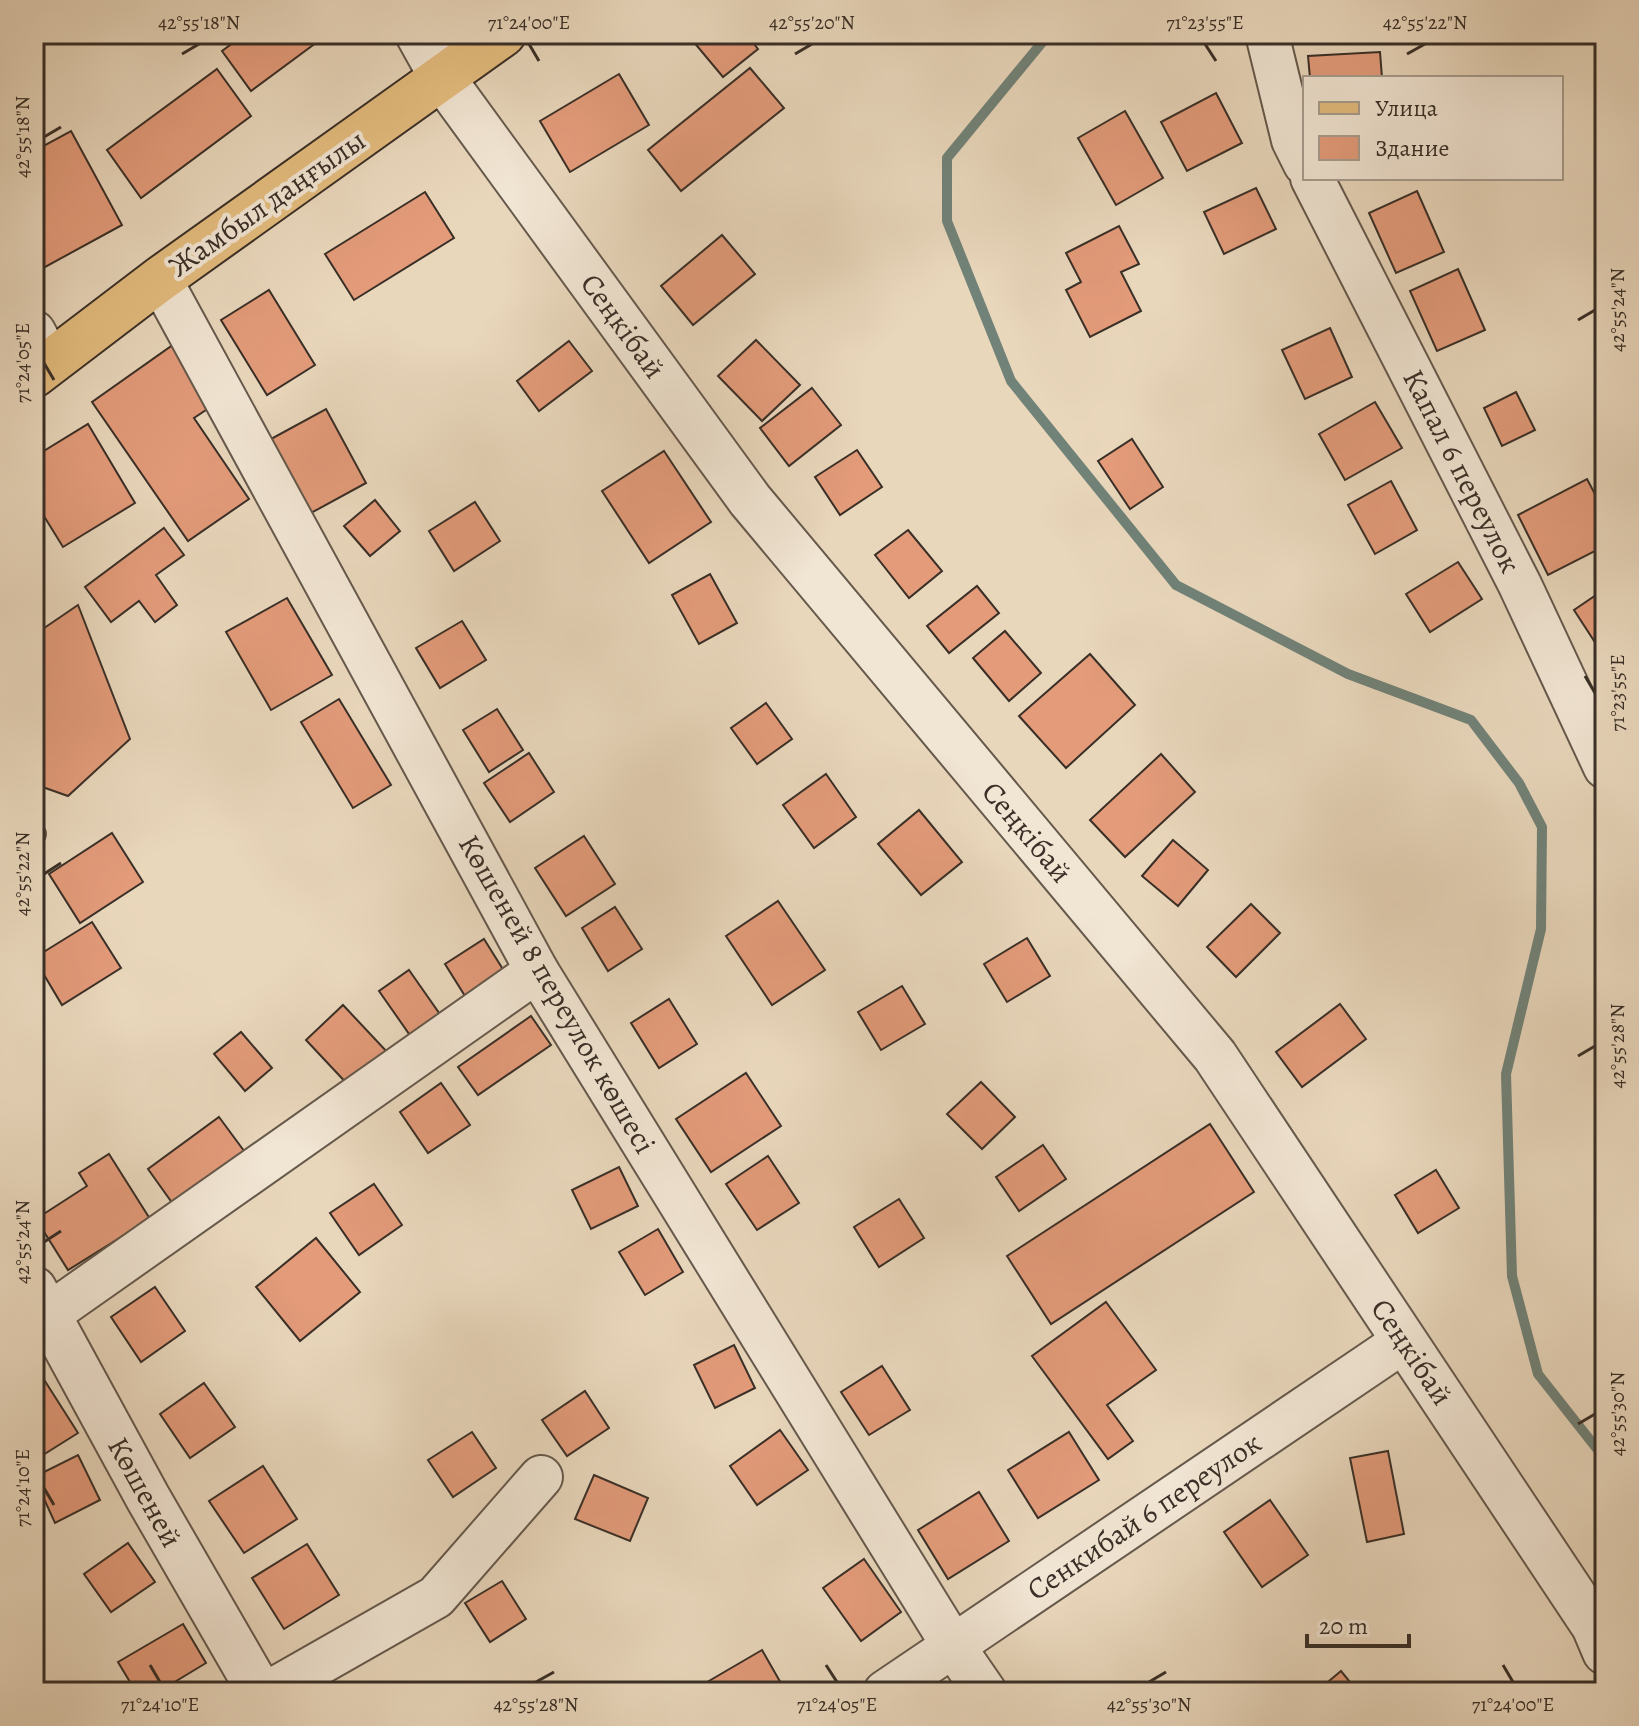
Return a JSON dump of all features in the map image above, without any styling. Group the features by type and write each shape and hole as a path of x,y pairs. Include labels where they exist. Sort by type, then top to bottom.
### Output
{"main road":[{"name":"Жамбыл даңғылы","path":"39,356 160,279 503,34"}],"street":[{"name":"Сеңкібай","path":"418,34 443,79 750,500 1215,1056 1594,1626 1605,1652"},
{"path":"1267,34 1293,140 1303,160"},
{"name":"Капал 6 переулок","path":"1313,180 1520,585 1605,767"},
{"name":"Көшеней 8 переулок көшесі","path":"160,279 537,971 952,1644 985,1692"},
{"path":"41,1302 537,971"},
{"name":"Көшеней","path":"41,1302 148,1498 260,1692"},
{"name":"Сенкибай 6 переулок","path":"885,1692 1404,1341"},
{"path":"269,1692 436,1597 541,1477"}],"building":[{"path":"245,34 328,34 251,91 222,51"},
{"path":"687,34 746,34 758,49 723,77"},
{"path":"1380,52 1382,76 1310,76 1308,56"},
{"path":"750,68 784,108 681,191 648,150"},
{"path":"217,69 251,116 141,198 107,150"},
{"path":"619,74 649,125 570,172 540,121"},
{"path":"1216,93 1242,143 1187,171 1161,122"},
{"path":"1125,111 1163,178 1116,205 1078,138"},
{"path":"71,131 122,225 34,273 34,151"},
{"path":"1256,188 1276,229 1224,254 1204,212"},
{"path":"1417,191 1444,252 1396,273 1369,213"},
{"path":"425,192 454,238 354,300 325,254"},
{"path":"1119,226 1139,264 1121,272 1141,311 1090,337 1066,290 1081,282 1066,253"},
{"path":"722,235 755,274 693,325 661,286"},
{"path":"1458,269 1485,330 1437,351 1410,291"},
{"path":"269,290 315,365 267,395 221,320"},
{"path":"1330,328 1352,377 1305,399 1282,350"},
{"path":"756,340 800,385 762,421 718,376"},
{"path":"569,341 592,371 539,411 517,381"},
{"path":"177,342 218,402 194,418 249,499 188,541 92,402"},
{"path":"812,388 841,425 789,466 760,428"},
{"path":"1516,392 1535,430 1502,446 1484,408"},
{"path":"1375,402 1402,448 1345,480 1319,434"},
{"path":"326,409 366,483 311,513 271,439"},
{"path":"88,424 135,503 63,547 34,500 34,457"},
{"path":"1132,439 1163,487 1130,509 1098,461"},
{"path":"857,450 882,487 840,515 815,477"},
{"path":"664,451 711,522 649,563 602,491"},
{"path":"1587,479 1605,513 1605,546 1548,575 1518,515"},
{"path":"1391,481 1417,530 1375,554 1348,505"},
{"path":"375,500 400,531 370,556 344,526"},
{"path":"475,502 500,541 454,571 429,531"},
{"path":"164,528 184,555 156,575 177,605 155,622 139,601 111,622 85,587"},
{"path":"908,530 942,571 909,598 875,555"},
{"path":"1458,562 1482,599 1430,632 1406,594"},
{"path":"710,574 737,623 699,644 672,595"},
{"path":"977,586 999,613 949,653 927,626"},
{"path":"1605,589 1605,646 1600,650 1574,610"},
{"path":"287,598 332,675 271,710 226,632"},
{"path":"78,605 130,739 68,796 34,784 34,635"},
{"path":"462,621 486,660 440,688 416,648"},
{"path":"1005,631 1041,673 1009,701 973,658"},
{"path":"1090,654 1135,705 1066,768 1019,716"},
{"path":"339,699 391,785 353,808 301,722"},
{"path":"766,703 792,739 757,764 731,728"},
{"path":"497,709 523,750 489,772 463,730"},
{"path":"529,753 554,792 510,822 484,783"},
{"path":"1161,754 1195,792 1125,857 1090,820"},
{"path":"826,774 856,817 814,848 783,805"},
{"path":"919,810 962,862 921,895 878,844"},
{"path":"112,833 143,882 80,923 49,874"},
{"path":"584,836 615,884 566,916 535,868"},
{"path":"1173,840 1208,870 1178,906 1142,876"},
{"path":"778,901 825,970 772,1005 726,936"},
{"path":"1251,904 1280,933 1236,977 1207,947"},
{"path":"615,907 642,949 608,971 582,928"},
{"path":"92,922 121,968 62,1005 34,958"},
{"path":"1027,938 1050,976 1007,1002 984,964"},
{"path":"484,939 504,971 465,996 445,964"},
{"path":"409,970 444,1020 414,1041 379,991"},
{"path":"902,986 925,1024 881,1050 858,1012"},
{"path":"669,999 697,1044 659,1068 631,1023"},
{"path":"1340,1004 1366,1039 1302,1087 1276,1052"},
{"path":"343,1005 389,1054 352,1089 306,1040"},
{"path":"531,1016 551,1045 478,1095 458,1067"},
{"path":"241,1032 272,1068 245,1091 214,1054"},
{"path":"746,1073 781,1126 711,1172 676,1119"},
{"path":"981,1082 1015,1117 982,1149 947,1114"},
{"path":"441,1083 470,1125 428,1153 400,1112"},
{"path":"219,1117 250,1159 178,1211 148,1169"},
{"path":"1210,1124 1254,1192 1051,1324 1007,1256"},
{"path":"1043,1145 1066,1179 1019,1211 996,1177"},
{"path":"109,1154 150,1219 68,1270 36,1219 87,1186 79,1173"},
{"path":"768,1156 799,1203 757,1230 726,1184"},
{"path":"619,1167 638,1206 591,1229 572,1190"},
{"path":"1436,1170 1459,1208 1418,1233 1395,1195"},
{"path":"374,1184 402,1225 359,1255 330,1213"},
{"path":"899,1199 924,1238 879,1267 854,1227"},
{"path":"658,1229 683,1272 645,1295 619,1252"},
{"path":"316,1238 360,1292 300,1341 256,1287"},
{"path":"155,1287 185,1331 141,1362 111,1317"},
{"path":"1106,1302 1156,1370 1107,1405 1133,1441 1108,1459 1032,1356"},
{"path":"734,1345 755,1388 715,1408 694,1365"},
{"path":"882,1366 910,1410 869,1435 841,1392"},
{"path":"34,1368 78,1433 35,1460"},
{"path":"204,1383 235,1427 190,1458 160,1414"},
{"path":"585,1391 609,1428 567,1456 542,1420"},
{"path":"780,1430 808,1470 757,1505 730,1466"},
{"path":"472,1432 496,1468 453,1497 428,1460"},
{"path":"1069,1432 1099,1480 1038,1518 1008,1470"},
{"path":"1388,1451 1404,1534 1367,1542 1350,1458"},
{"path":"78,1455 100,1500 55,1523 34,1477"},
{"path":"263,1466 297,1519 244,1553 209,1501"},
{"path":"594,1475 648,1498 630,1541 575,1519"},
{"path":"979,1492 1009,1541 948,1579 918,1530"},
{"path":"1270,1500 1308,1555 1262,1587 1224,1532"},
{"path":"128,1543 155,1582 111,1612 84,1574"},
{"path":"307,1544 339,1595 284,1629 252,1578"},
{"path":"864,1559 901,1612 861,1641 823,1588"},
{"path":"502,1581 526,1619 490,1642 465,1603"},
{"path":"183,1624 206,1663 158,1692 136,1692 118,1662"},
{"path":"762,1650 786,1692 706,1692 702,1685"},
{"path":"1341,1671 1358,1692 1316,1692"}],"waterway":[{"path":"1049,34 947,158 947,221 1011,381 1176,585 1348,674 1471,720 1519,783 1542,827 1541,929 1506,1074 1512,1276 1538,1374 1605,1459"}]}
